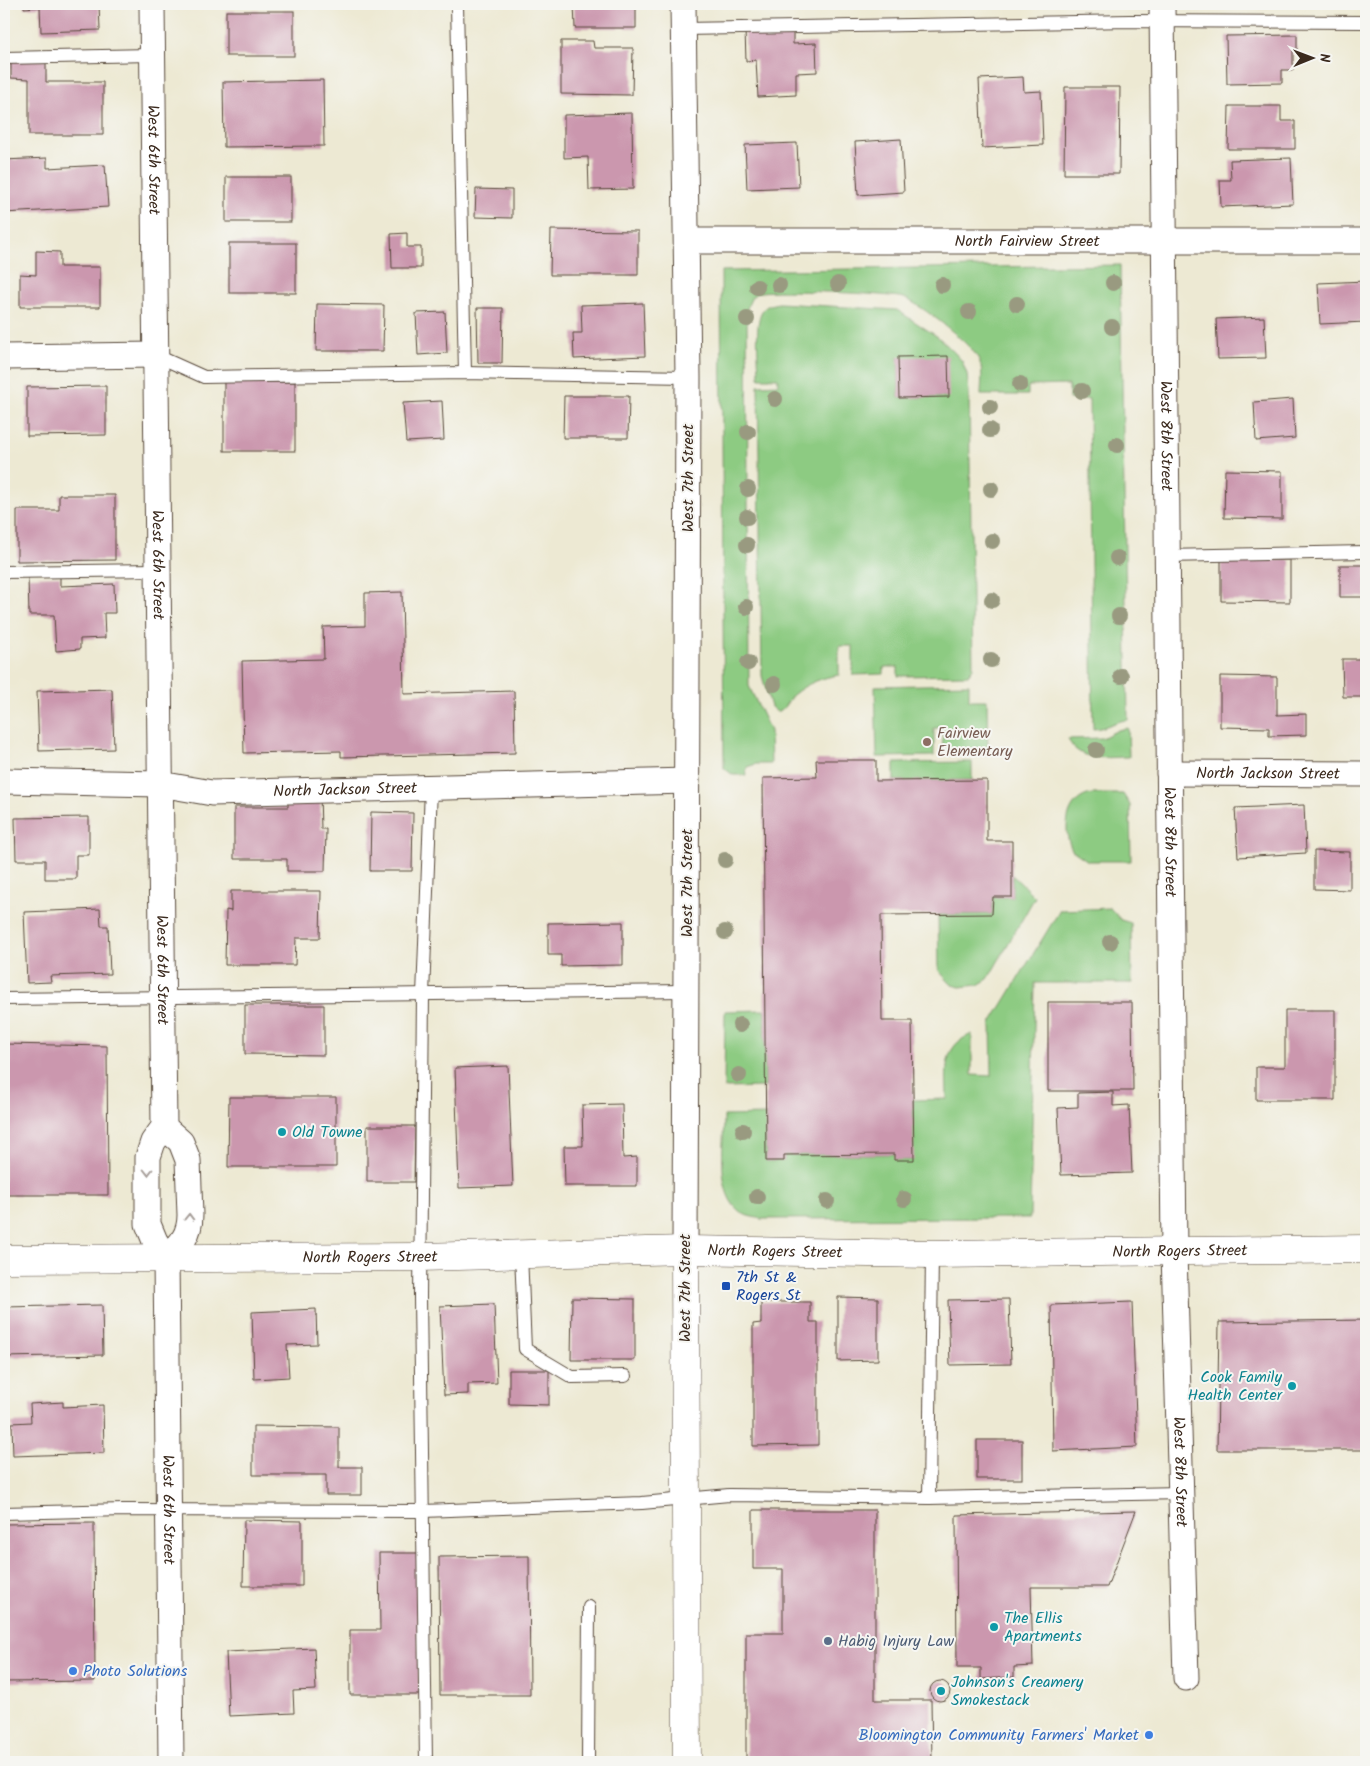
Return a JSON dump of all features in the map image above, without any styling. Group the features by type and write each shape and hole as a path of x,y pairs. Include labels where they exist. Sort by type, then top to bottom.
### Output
{"street":[{"name":"West 6th Street","path":"152,4 156,570 164,1127"},
{"name":"West 7th Street","path":"683,4 688,377 685,1250 687,1762"},
{"name":"West 8th Street","path":"1162,13 1165,556 1173,979 1174,1252 1186,1678"},
{"name":"North Fairview Street","path":"687,241 1366,241"},
{"path":"4,357 155,355"},
{"name":"North Jackson Street","path":"1169,773 1366,774"},
{"name":"North Jackson Street","path":"4,781 160,784 212,793 687,781"},
{"path":"164,1127 181,1142 188,1160 190,1215 190,1224 183,1243 166,1257 155,1242 148,1224 148,1157 152,1142 164,1127"},
{"name":"North Rogers Street","path":"4,1259 420,1257 685,1250 932,1254 1366,1250"},
{"name":"West 6th Street","path":"166,1257 171,1762"}],"lane":[{"path":"457,4 465,373"},
{"path":"683,29 1162,13 1366,22"},
{"path":"4,58 151,55"},
{"path":"155,355 204,377 465,373 688,377"},
{"path":"1165,556 1366,552"},
{"path":"4,572 156,570"},
{"path":"426,1762 420,1257 423,995 431,788"},
{"path":"4,999 686,991"},
{"path":"521,1254 525,1349 572,1377 625,1376"},
{"path":"929,1498 932,1254"},
{"path":"4,1513 423,1510 642,1503 729,1495 929,1498 1181,1493"},
{"path":"588,1762 589,1607"}],"green space":[{"path":"1120,265 1128,720 1093,729 1089,399 1069,399 1069,385 1028,386 1028,395 981,395 981,366 973,351 944,325 904,298 829,292 782,291 757,293 753,296 747,309 749,686 770,731 771,764 756,764 747,767 746,775 733,775 724,768 721,271"},
{"path":"779,303 897,310 938,337 962,361 967,374 969,392 973,668 968,675 898,676 898,667 884,667 884,674 853,675 853,646 839,646 839,675 821,679 804,687 794,694 780,711 777,712 771,707 762,676 758,385 778,384 778,378 759,378 758,325 762,311 768,306","holes":["898,357 948,397 899,398"]},
{"path":"969,684 969,700 987,700 988,754 943,754 942,728 934,728 934,756 877,757 875,686"},
{"path":"1128,728 1129,757 1103,758 1086,755 1073,747 1068,739 1102,738 1118,730"},
{"path":"972,762 972,780 894,781 894,763"},
{"path":"1092,794 1123,794 1130,805 1131,861 1088,861 1072,850 1067,833 1068,816 1076,802"},
{"path":"1012,875 1035,897 988,979 978,985 960,987 952,985 939,971 938,915 992,914 993,897 1012,897"},
{"path":"1110,908 1121,920 1131,923 1132,983 1035,983 1030,1218 761,1219 744,1214 733,1205 724,1182 724,1116 766,1115 766,1161 784,1161 784,1155 894,1154 895,1160 913,1160 913,1100 947,1099 947,1070 950,1053 955,1045 972,1034 972,1075 992,1076 991,1023 1060,910"},
{"path":"765,1010 765,1087 724,1088 725,1011"}],"building":[{"path":"24,4 99,4 100,30 41,32 40,7 24,8"},
{"path":"574,4 636,4 636,28 575,28"},
{"path":"226,11 294,11 294,56 226,56"},
{"path":"793,28 793,44 816,43 817,72 796,73 796,95 758,97 756,60 746,61 745,30"},
{"path":"1297,35 1297,50 1293,50 1293,70 1282,70 1282,83 1227,84 1226,36"},
{"path":"561,41 593,41 594,48 633,48 632,95 561,94"},
{"path":"11,59 46,60 46,82 103,82 103,135 29,135 29,79 11,78"},
{"path":"1023,77 1024,92 1041,91 1043,145 982,148 979,79"},
{"path":"323,80 324,146 224,147 223,82"},
{"path":"1065,87 1120,87 1119,174 1064,174"},
{"path":"1229,106 1281,106 1281,121 1295,121 1295,149 1228,149"},
{"path":"632,113 633,189 589,190 588,157 564,158 564,115"},
{"path":"901,139 904,192 858,195 855,142"},
{"path":"797,143 799,187 747,189 745,145"},
{"path":"47,158 47,168 105,165 108,207 4,213 4,160"},
{"path":"1291,158 1293,204 1221,207 1220,180 1231,180 1230,160"},
{"path":"226,177 291,177 291,222 226,222"},
{"path":"476,189 512,190 512,218 475,217"},
{"path":"551,230 638,231 638,275 550,275"},
{"path":"407,233 407,247 421,247 421,268 392,268 391,234"},
{"path":"229,243 296,243 296,293 229,293"},
{"path":"36,251 60,252 60,267 100,267 100,307 20,307 20,274 36,275"},
{"path":"1366,281 1366,322 1320,324 1318,283"},
{"path":"643,303 645,356 574,359 573,333 582,333 581,305"},
{"path":"317,304 384,305 383,351 316,351"},
{"path":"477,308 503,308 502,363 478,363"},
{"path":"445,312 447,353 418,355 416,313"},
{"path":"1264,317 1266,358 1218,359 1216,319"},
{"path":"948,356 949,397 899,398 898,357"},
{"path":"224,382 295,382 295,451 224,451"},
{"path":"106,386 106,435 27,436 27,387"},
{"path":"564,396 629,396 628,438 563,438"},
{"path":"1293,399 1295,438 1256,441 1254,402"},
{"path":"442,401 444,440 406,442 403,403"},
{"path":"1225,470 1282,471 1282,519 1224,518"},
{"path":"59,495 115,495 115,560 17,561 17,510 59,510"},
{"path":"1221,560 1290,560 1290,602 1221,601"},
{"path":"1340,565 1366,565 1366,597 1340,597"},
{"path":"60,576 60,586 114,584 115,613 104,613 105,638 80,639 80,649 56,651 54,615 29,615 28,577"},
{"path":"402,592 404,694 514,691 515,753 341,757 341,751 244,753 242,661 324,659 323,627 365,626 365,593"},
{"path":"1342,659 1366,659 1366,697 1343,697"},
{"path":"1220,676 1277,677 1277,715 1306,714 1306,735 1269,736 1269,728 1220,727"},
{"path":"112,689 114,749 39,751 37,691"},
{"path":"816,760 876,760 876,781 987,780 987,841 1012,841 1012,897 993,897 992,914 881,915 882,1021 912,1021 914,1160 894,1160 894,1154 784,1155 784,1161 766,1161 763,778 817,777"},
{"path":"288,794 320,794 321,829 326,829 325,871 287,871 287,859 234,859 234,807 288,807"},
{"path":"1304,805 1306,853 1238,857 1235,808"},
{"path":"371,812 413,813 412,871 370,871"},
{"path":"89,817 89,855 76,855 76,879 45,879 45,860 16,860 15,818"},
{"path":"1314,851 1350,852 1350,890 1314,889"},
{"path":"231,891 321,891 320,938 296,938 295,965 225,965 226,910 231,911"},
{"path":"100,909 101,926 108,926 110,974 50,976 51,982 27,983 24,912"},
{"path":"623,922 623,965 561,966 561,955 548,955 548,923"},
{"path":"1048,1002 1132,1002 1133,1091 1048,1091"},
{"path":"245,1005 324,1005 324,1055 245,1054"},
{"path":"1285,1010 1335,1010 1335,1100 1256,1100 1256,1067 1285,1067"},
{"path":"4,1044 107,1046 108,1195 4,1195"},
{"path":"508,1066 513,1186 459,1188 455,1068"},
{"path":"1113,1092 1113,1106 1129,1105 1132,1173 1061,1175 1058,1108 1078,1107 1078,1093"},
{"name":"Old Towne","path":"229,1097 336,1097 336,1167 228,1167"},
{"path":"622,1104 623,1158 637,1157 637,1186 565,1186 564,1146 583,1146 582,1105"},
{"path":"367,1126 415,1126 414,1182 367,1182"},
{"path":"838,1297 878,1298 878,1360 838,1361"},
{"path":"572,1298 635,1299 635,1360 571,1360"},
{"path":"1009,1299 1011,1364 950,1365 948,1300"},
{"path":"761,1302 810,1302 810,1322 818,1322 818,1445 753,1446 753,1324 761,1323"},
{"path":"1132,1302 1137,1447 1053,1451 1051,1305"},
{"path":"494,1304 497,1383 468,1384 468,1394 444,1395 440,1306"},
{"path":"102,1305 103,1355 4,1357 4,1307"},
{"path":"316,1309 317,1344 287,1345 289,1377 254,1379 252,1312"},
{"name":"Cook Family Health Center","path":"1366,1320 1366,1450 1217,1450 1219,1322"},
{"path":"509,1370 549,1370 549,1405 509,1404"},
{"path":"63,1402 63,1407 103,1405 104,1453 13,1456 12,1423 31,1422 30,1404"},
{"path":"253,1426 339,1427 339,1467 362,1467 362,1495 326,1495 326,1475 253,1475"},
{"path":"977,1440 1022,1440 1022,1479 977,1479"},
{"path":"753,1510 875,1510 875,1700 931,1700 932,1762 746,1762 746,1633 783,1633 783,1569 753,1569"},
{"name":"The Ellis Apartments","path":"1136,1511 1107,1587 1031,1587 1033,1666 1014,1667 1014,1677 981,1679 981,1668 957,1668 956,1515"},
{"path":"244,1520 302,1521 302,1586 243,1586"},
{"path":"94,1523 95,1681 4,1682 4,1524"},
{"path":"379,1553 418,1553 419,1695 350,1695 350,1630 380,1630"},
{"path":"529,1556 530,1695 440,1695 439,1557"},
{"path":"314,1648 316,1690 293,1691 294,1713 229,1716 226,1652"},
{"name":"Johnson's Creamery Smokestack","path":"940,1681 947,1684 950,1691 947,1698 940,1701 933,1698 930,1691 933,1684"}],"place":[{"name":"Fairview Elementary","path":"927,742"},
{"name":"Old Towne","path":"282,1132"},
{"name":"7th St & Rogers St","path":"726,1286"},
{"name":"Cook Family Health Center","path":"1292,1386"},
{"name":"The Ellis Apartments","path":"994,1627"},
{"name":"Habig Injury Law","path":"828,1641"},
{"name":"Photo Solutions","path":"73,1671"},
{"name":"Johnson's Creamery Smokestack","path":"941,1691"},
{"name":"Bloomington Community Farmers' Market","path":"1149,1735"}]}
